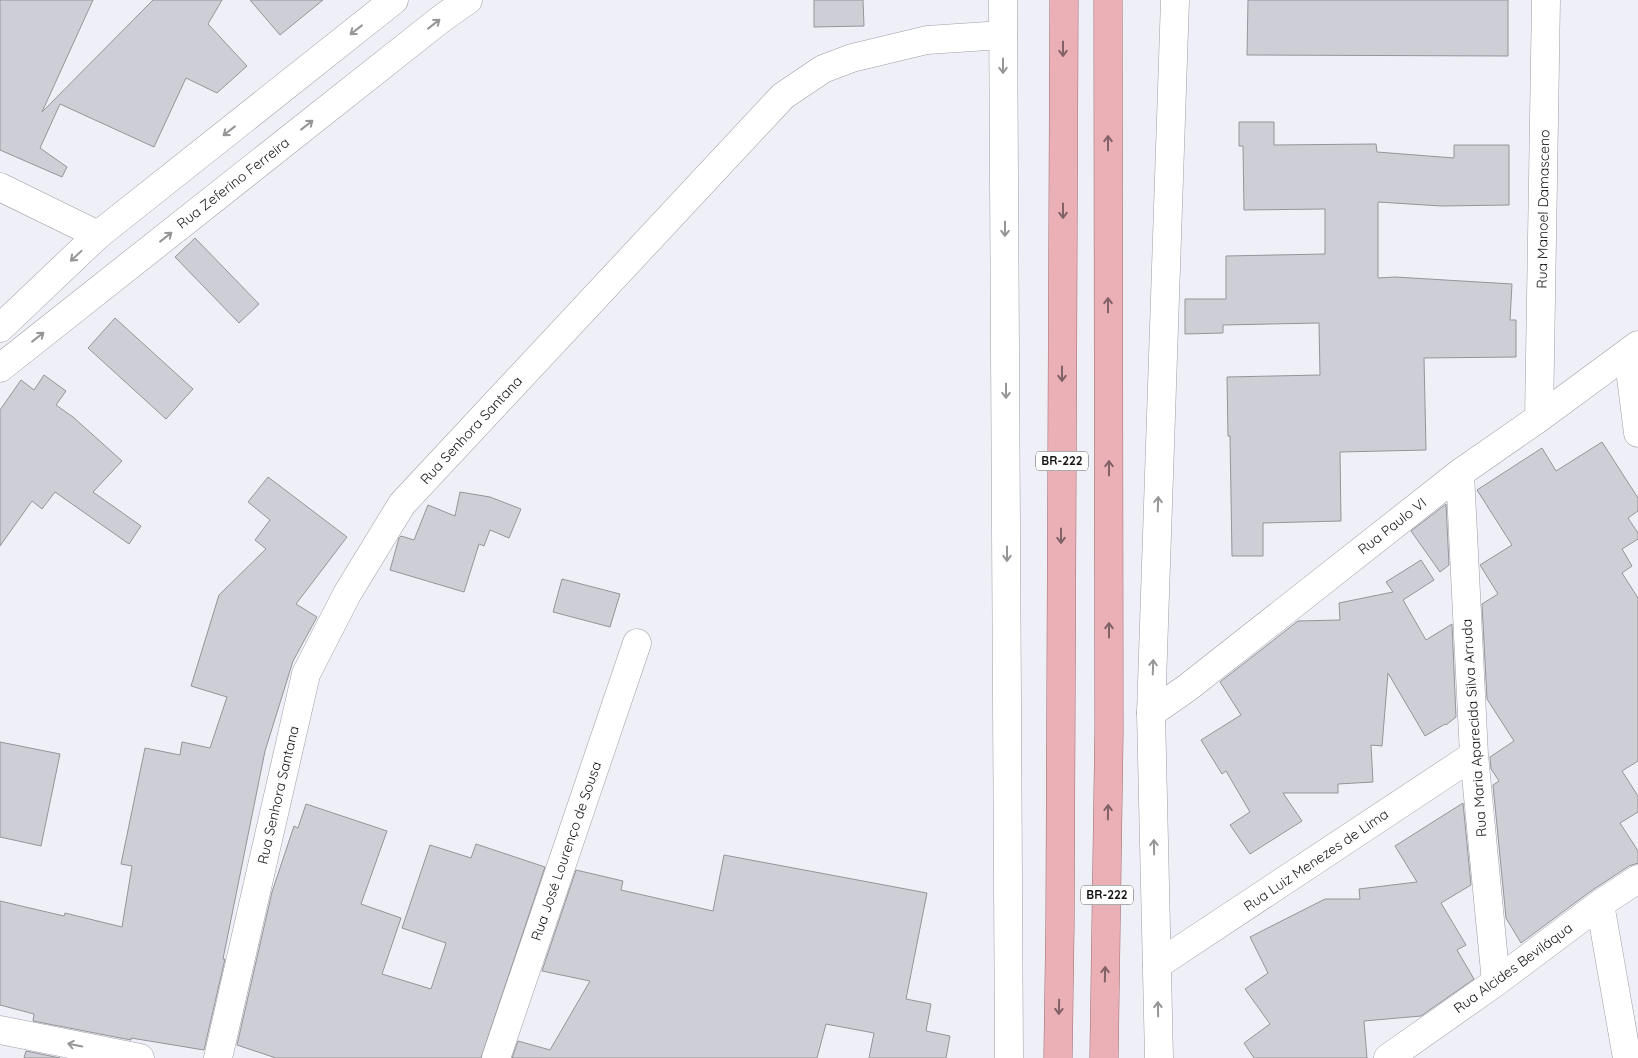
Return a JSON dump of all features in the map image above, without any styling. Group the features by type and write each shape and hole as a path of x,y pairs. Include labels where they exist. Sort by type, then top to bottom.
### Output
{"highway":[{"name":"BR-222","path":"1058,1058 1064,0"},
{"name":"BR-222","path":"1104,1058 1109,731 1108,0"}],"street":[{"path":"0,328 98,235 394,0"},
{"name":"Rua Zeferino Ferreira","path":"0,368 441,19 468,0"},
{"path":"1003,0 1009,1058"},
{"path":"1159,1058 1151,713 1175,0"},
{"name":"Rua Manoel Damasceno","path":"1539,418 1546,0"},
{"name":"Rua Senhora Santana","path":"218,1058 306,674 347,594 402,504 783,96 823,69 852,58 927,40 1003,35"},
{"path":"0,187 98,235"},
{"path":"1633,349 1638,434"},
{"name":"Rua Paulo VI","path":"1151,713 1187,688 1460,472 1539,418 1633,349"},
{"name":"Rua Maria Aparecida Silva Arruda","path":"1460,472 1474,755 1496,982"},
{"name":"Rua José Lourenço de Sousa","path":"496,1058 636,643"},
{"name":"Rua Luiz Menezes de Lima","path":"1158,965 1474,755"},
{"name":"Rua Alcides Beviláqua","path":"1388,1058 1496,982 1600,904 1638,880"},
{"path":"1600,904 1627,1058"},
{"path":"0,1030 140,1058"}],"building":[{"path":"0,0 93,0 42,112 153,0 222,0 208,24 247,66 217,93 186,78 154,147 60,104 40,148 67,167 62,177 0,150"},
{"path":"250,0 323,0 280,35"},
{"path":"814,0 863,0 864,26 814,27"},
{"path":"1248,0 1508,0 1508,56 1247,55"},
{"path":"1239,122 1274,122 1274,145 1376,144 1377,152 1454,158 1454,145 1509,145 1509,205 1441,206 1378,202 1378,278 1395,277 1512,284 1510,320 1516,320 1516,357 1424,358 1426,450 1340,452 1341,521 1263,523 1263,556 1232,556 1227,377 1320,375 1319,323 1223,325 1223,333 1185,334 1185,299 1226,299 1226,256 1325,254 1325,209 1244,210 1243,146 1239,146"},
{"path":"195,238 259,304 239,323 175,257"},
{"path":"115,318 193,389 166,419 88,348"},
{"path":"44,375 66,391 56,405 73,417 122,461 93,492 141,526 129,544 55,492 42,509 32,501 0,546 0,410 21,380 34,390"},
{"path":"1602,442 1638,498 1638,511 1628,518 1638,533 1638,539 1622,549 1632,566 1622,573 1638,598 1638,761 1622,771 1638,796 1638,812 1620,823 1638,851 1638,863 1629,866 1591,891 1521,943 1506,918 1493,785 1499,781 1491,769 1490,757 1514,741 1487,699 1482,604 1498,594 1480,565 1512,545 1477,490 1542,448 1556,471"},
{"path":"268,477 347,537 296,604 317,617 293,661 265,751 223,959 225,959 204,1050 131,1038 131,1040 33,1021 34,1014 0,1005 0,901 64,916 65,913 122,927 132,866 121,864 145,748 180,755 182,742 210,748 227,697 191,686 219,595 266,549 255,540 270,520 248,502"},
{"path":"460,492 490,497 521,509 509,538 490,530 484,546 479,544 464,592 390,570 399,538 401,536 414,540 428,505 455,516"},
{"path":"1446,504 1449,565 1440,572 1411,531"},
{"path":"1421,560 1434,580 1403,600 1426,640 1452,624 1456,717 1446,725 1425,736 1388,673 1382,746 1371,745 1373,782 1338,784 1338,793 1283,793 1302,821 1250,854 1230,825 1250,812 1226,771 1222,774 1201,740 1241,715 1220,682 1298,621 1340,620 1339,603 1393,592 1386,582"},
{"path":"562,579 620,594 610,627 553,612"},
{"path":"0,742 60,754 41,846 0,837"},
{"path":"1463,803 1471,885 1441,903 1466,945 1457,950 1474,979 1421,1016 1364,1021 1367,1058 1254,1058 1244,1043 1270,1024 1245,989 1268,973 1250,937 1325,899 1360,899 1359,889 1417,882 1395,846"},
{"path":"306,804 387,831 361,904 401,918 382,974 431,989 446,943 402,928 430,845 471,858 476,844 545,867 481,1058 276,1058 237,1045 272,892 294,826 298,828"},
{"path":"724,855 927,893 906,999 931,1004 926,1031 950,1036 946,1058 869,1058 874,1033 826,1024 817,1058 512,1058 518,1041 550,1050 590,981 542,971 576,870 623,881 621,890 713,911"},
{"path":"26,1051 60,1058 24,1058"}]}
